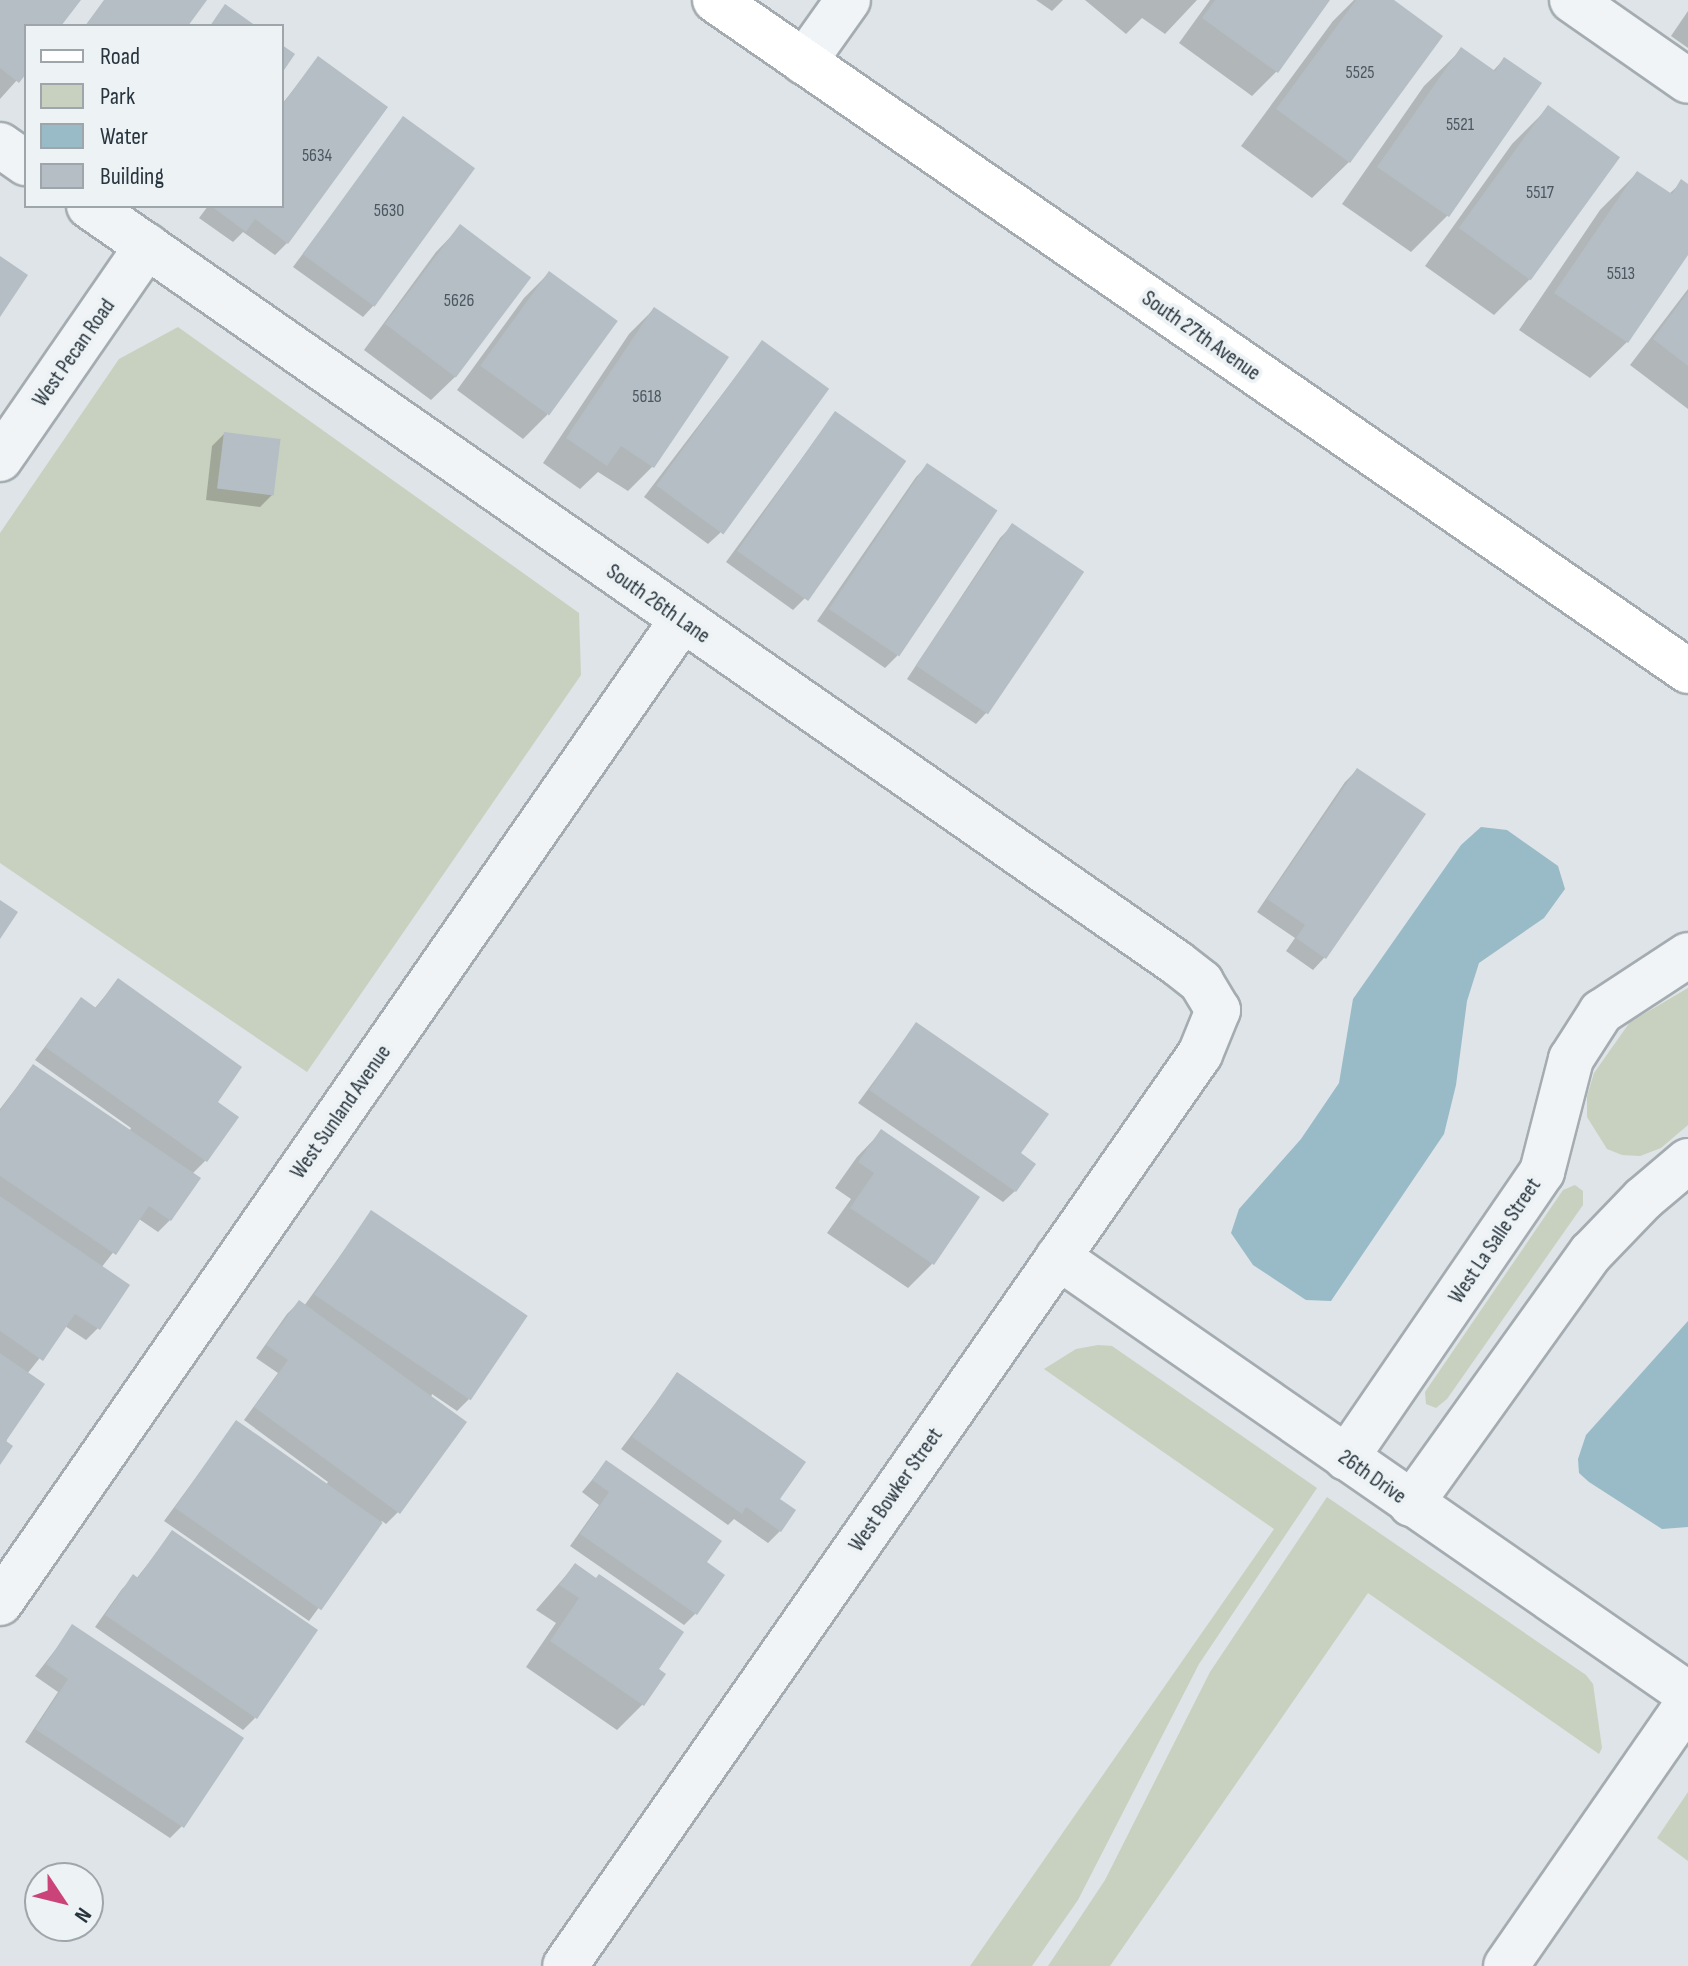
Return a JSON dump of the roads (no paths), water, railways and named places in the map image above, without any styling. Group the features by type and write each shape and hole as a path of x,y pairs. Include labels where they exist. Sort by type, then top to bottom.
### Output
{"main road":[{"name":"South 27th Avenue","path":"715,0 1688,671"}],"street":[{"path":"804,62 848,0"},
{"path":"1572,0 1688,81"},
{"path":"0,145 24,162"},
{"name":"South 26th Lane","path":"92,208 1177,963 1201,982 1218,1010"},
{"name":"West Pecan Road","path":"0,459 147,246"},
{"name":"West Sunland Avenue","path":"0,1603 682,620"},
{"name":"West La Salle Street","path":"1346,1458 1542,1172 1571,1059 1601,1012 1688,955"},
{"name":"West Bowker Street","path":"565,1966 1200,1054 1218,1010"},
{"path":"1411,1504 1591,1253 1643,1199 1688,1161"},
{"name":"26th Drive","path":"1058,1257 1688,1694"},
{"path":"1506,1966 1688,1703"}],"water":[{"path":"1481,827 1507,830 1558,866 1565,889 1544,918 1479,963 1467,1001 1456,1085 1444,1134 1331,1301 1306,1300 1253,1265 1231,1233 1239,1209 1301,1139 1339,1083 1353,999 1461,845"},
{"path":"1688,1321 1688,1527 1662,1529 1589,1482 1579,1473 1578,1459 1586,1435"}]}
